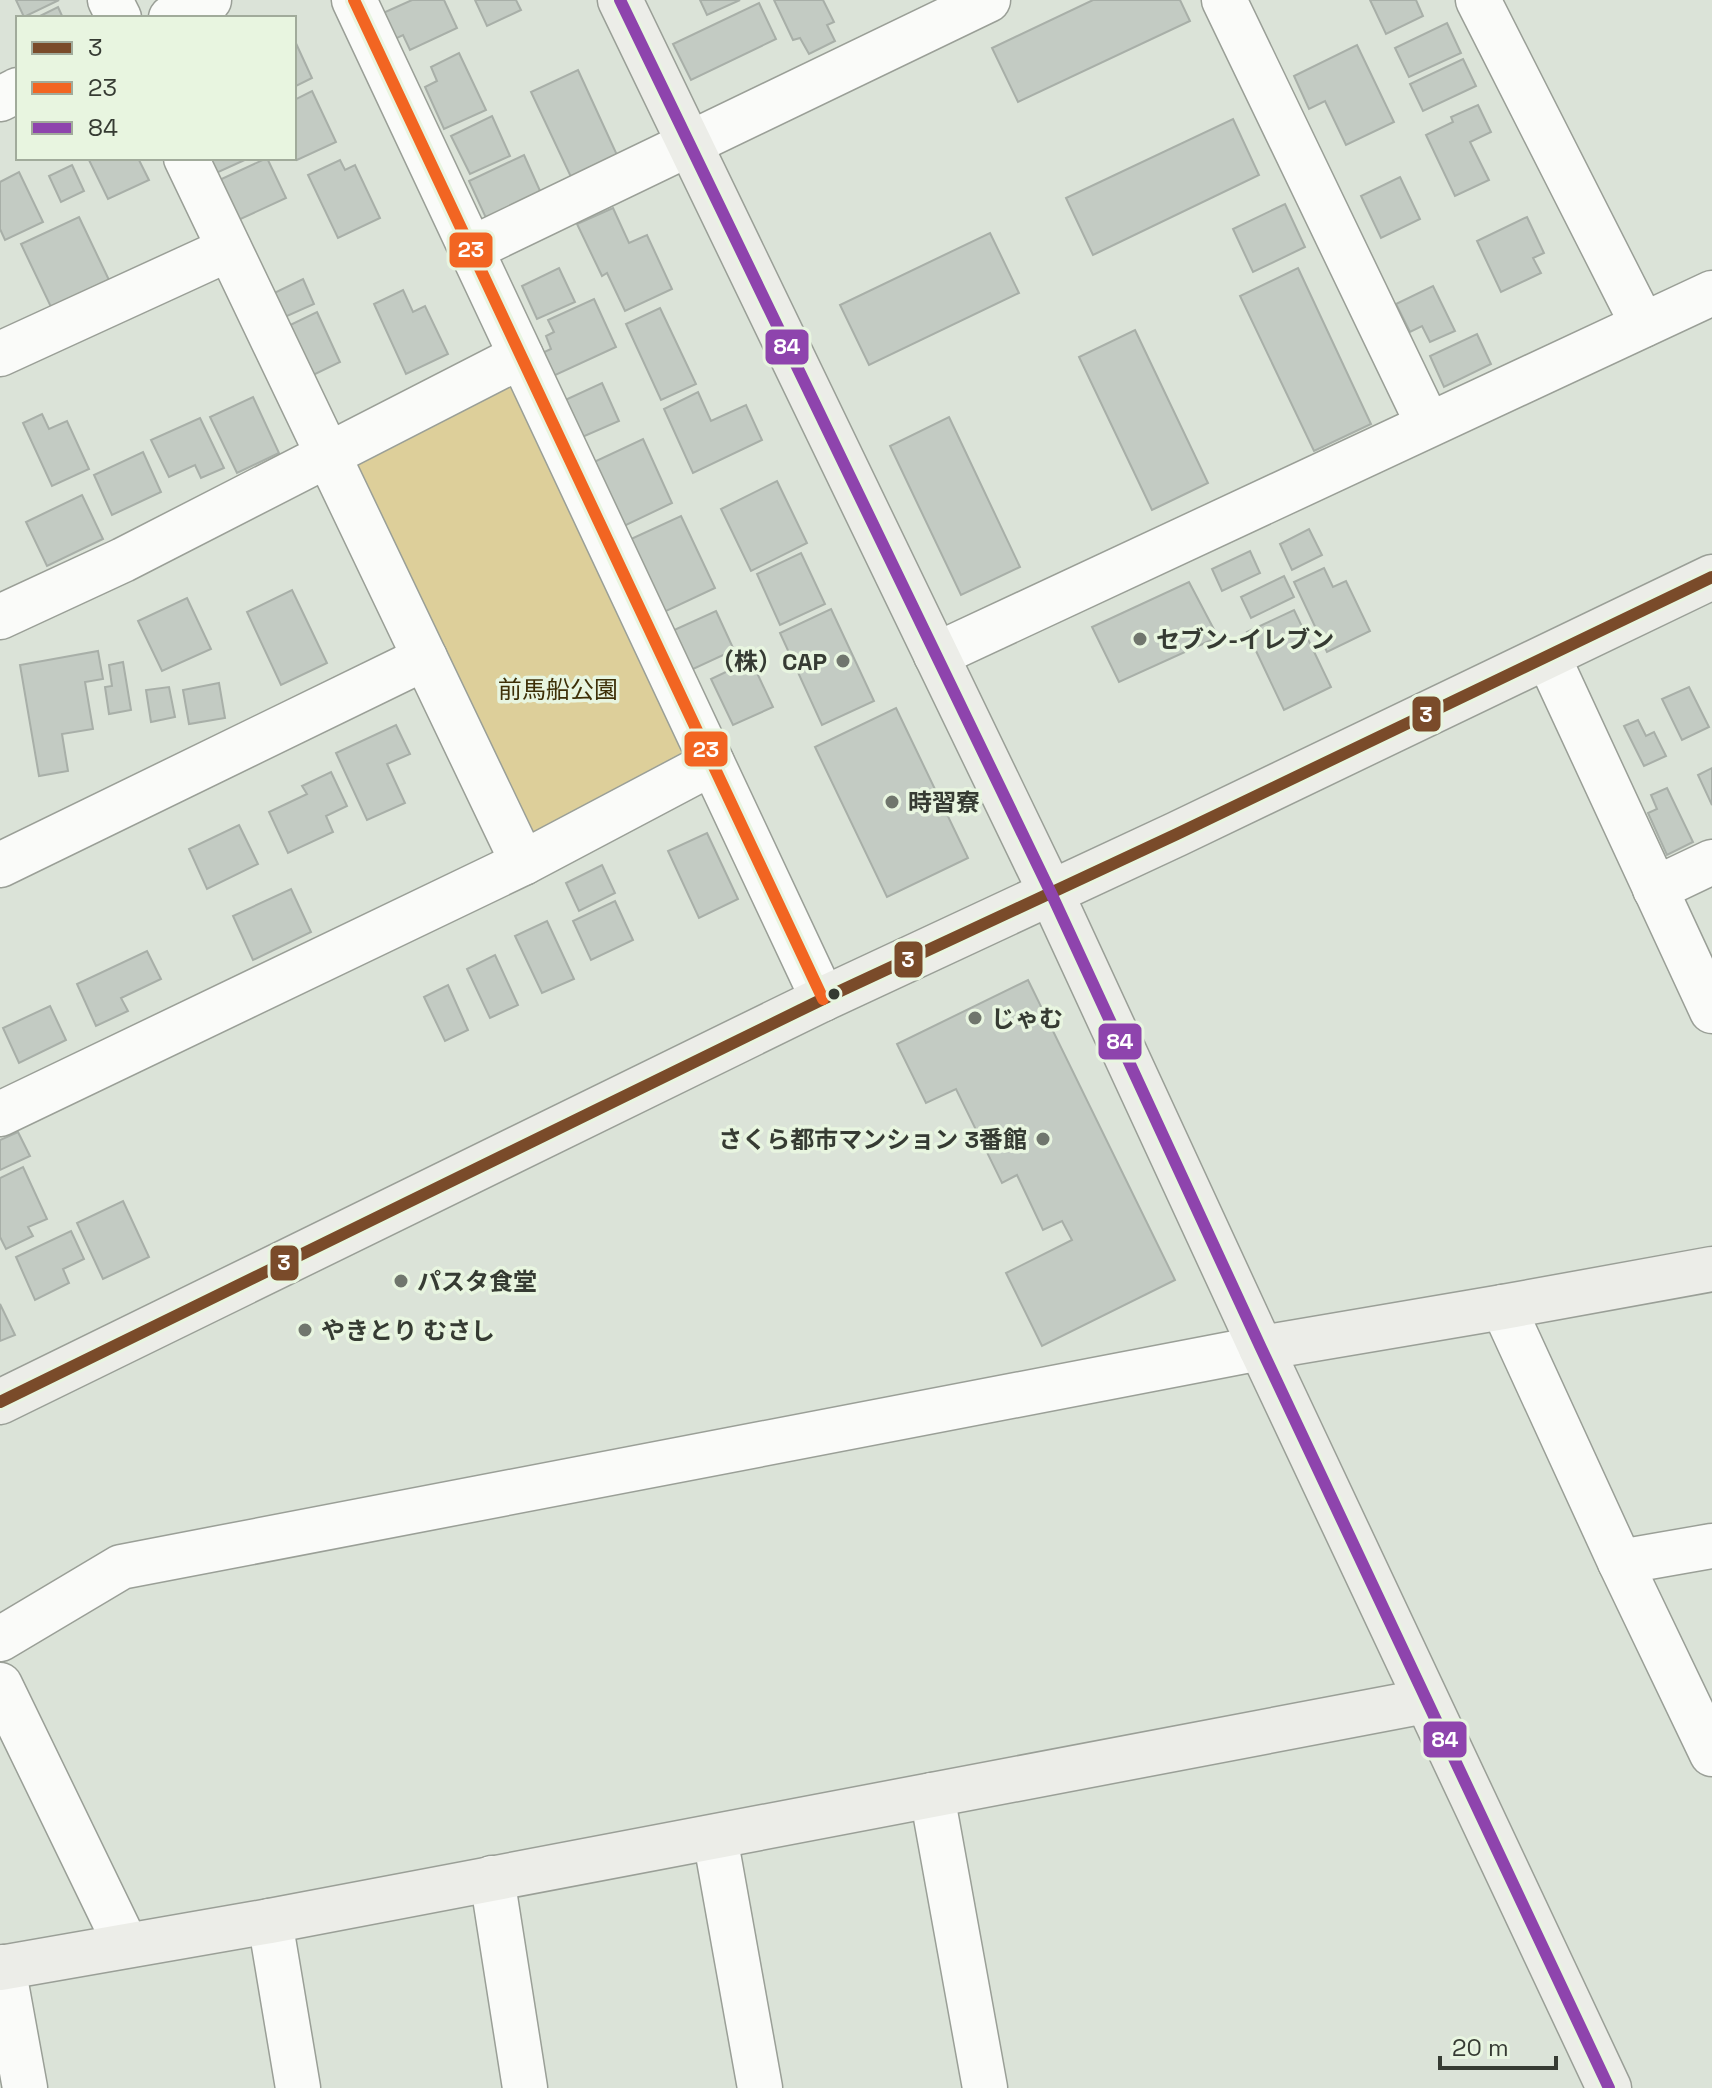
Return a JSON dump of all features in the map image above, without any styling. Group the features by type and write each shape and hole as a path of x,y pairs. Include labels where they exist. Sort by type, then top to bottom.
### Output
{"street":[{"path":"175,16 209,0"},
{"path":"354,0 823,999"},
{"path":"620,0 1051,893 1609,2088"},
{"path":"471,249 690,145 927,14 988,0"},
{"path":"1224,0 1428,424"},
{"path":"1478,0 1643,325"},
{"path":"187,160 523,863"},
{"path":"0,354 229,249"},
{"path":"936,655 1712,293"},
{"path":"0,617 123,560 521,356"},
{"path":"0,1402 823,999 1712,577"},
{"path":"1548,657 1712,1011"},
{"path":"0,865 425,658"},
{"path":"0,1114 523,863 712,763"},
{"path":"1655,889 1712,862"},
{"path":"0,1639 121,1567 1261,1348 1712,1269"},
{"path":"1503,1307 1712,1754"},
{"path":"1620,1562 1712,1546"},
{"path":"0,1685 126,1945"},
{"path":"25,2088 2,1968 270,1921 1426,1701"},
{"path":"932,1795 985,2088"},
{"path":"715,1837 760,2088"},
{"path":"492,1878 525,2088"},
{"path":"270,1921 298,2088"}],"green space":[{"name":"前馬船公園","path":"517,371 700,759 526,851 343,462"}],"building":[{"path":"16,0 59,0 26,16"},
{"path":"412,0 444,0 457,28 410,50 403,35 395,39 383,13"},
{"path":"475,0 516,0 521,10 487,26"},
{"path":"700,0 740,0 707,15"},
{"path":"774,0 823,0 834,22 827,25 835,41 809,54 800,38 793,40"},
{"path":"1093,0 1180,0 1190,21 1018,102 992,48"},
{"path":"1370,0 1416,0 1423,16 1386,34"},
{"path":"759,3 776,39 691,80 673,44"},
{"path":"58,7 62,16 40,16"},
{"path":"1447,23 1461,53 1409,77 1395,48"},
{"path":"296,43 312,78 296,86"},
{"path":"1357,45 1394,122 1346,145 1325,101 1309,109 1294,76"},
{"path":"459,53 486,110 444,129 425,87 437,81 431,67"},
{"path":"1463,59 1476,86 1423,111 1410,84"},
{"path":"578,70 617,155 571,177 531,92"},
{"path":"312,91 336,142 297,160 296,158 296,99"},
{"path":"1478,105 1491,132 1470,142 1489,180 1455,196 1426,135 1453,122 1451,117"},
{"path":"492,116 510,156 470,174 451,136"},
{"path":"1233,119 1259,175 1093,255 1066,198"},
{"path":"524,155 541,193 486,218 469,181"},
{"path":"89,160 139,160 149,180 108,199"},
{"path":"207,160 245,160 214,174"},
{"path":"268,160 286,198 234,222 215,182"},
{"path":"340,160 345,170 355,165 380,218 338,238 308,175"},
{"path":"72,165 84,191 61,202 49,176"},
{"path":"19,172 43,222 5,240 0,229 0,182"},
{"path":"1400,177 1420,219 1381,238 1361,196"},
{"path":"1285,204 1305,247 1253,272 1233,229"},
{"path":"613,208 629,243 647,235 672,289 625,311 607,273 602,276 577,224"},
{"path":"79,217 109,280 51,307 21,244"},
{"path":"1527,217 1544,253 1533,258 1541,273 1501,292 1477,241"},
{"path":"990,233 1019,293 869,365 840,305"},
{"path":"559,268 575,302 537,319 522,286"},
{"path":"1298,268 1371,424 1314,451 1240,296"},
{"path":"303,279 314,304 278,320 268,296"},
{"path":"1433,286 1455,331 1430,342 1422,326 1410,332 1396,304"},
{"path":"403,290 413,312 425,306 448,354 406,374 374,304"},
{"path":"594,299 616,347 551,377 540,354 551,349 546,336 554,332 548,320"},
{"path":"660,308 696,384 661,400 626,324"},
{"path":"317,312 340,362 307,378 284,328"},
{"path":"1135,330 1208,483 1152,510 1079,357"},
{"path":"1477,334 1491,364 1444,387 1430,356"},
{"path":"602,383 619,421 580,438 563,401"},
{"path":"698,392 711,421 746,405 762,440 693,473 664,409"},
{"path":"253,397 279,453 237,473 210,417"},
{"path":"42,414 49,429 67,421 89,469 52,486 23,423"},
{"path":"949,417 1020,567 961,595 890,446"},
{"path":"200,418 224,468 201,478 195,465 169,477 151,440"},
{"path":"643,439 672,503 624,526 594,462"},
{"path":"143,452 161,492 112,515 94,475"},
{"path":"777,481 807,543 751,571 721,509"},
{"path":"82,495 103,539 47,566 26,522"},
{"path":"681,516 715,588 664,612 631,539"},
{"path":"1309,529 1322,555 1292,570 1280,544"},
{"path":"1250,551 1260,573 1222,591 1212,569"},
{"path":"801,553 825,604 780,625 757,574"},
{"path":"1324,568 1333,587 1346,581 1370,631 1327,652 1294,582"},
{"path":"1284,576 1294,597 1251,618 1241,597"},
{"path":"1189,582 1218,637 1119,682 1092,627"},
{"path":"292,590 327,663 281,685 247,612"},
{"path":"187,598 211,649 162,671 138,621"},
{"path":"831,609 874,701 822,725 780,633"},
{"path":"1294,610 1331,687 1284,710 1247,632"},
{"path":"716,611 734,650 691,670 672,631"},
{"path":"98,651 103,679 85,682 93,729 62,734 68,771 39,776 20,665"},
{"path":"751,660 773,707 733,725 711,679"},
{"path":"123,662 131,710 109,714 105,687 112,686 109,665"},
{"path":"219,683 225,718 189,724 183,690"},
{"path":"169,687 175,717 151,722 146,690"},
{"path":"1689,687 1709,727 1682,740 1662,699"},
{"name":"時習寮","path":"896,708 968,858 887,897 815,747"},
{"path":"1638,720 1646,736 1654,732 1666,756 1644,766 1624,726"},
{"path":"396,725 410,754 387,764 405,803 367,820 336,753"},
{"path":"1712,768 1712,805 1698,775"},
{"path":"331,772 347,806 326,816 333,832 288,853 269,812 307,794 302,786"},
{"path":"1667,788 1693,842 1667,855 1648,813 1657,809 1651,795"},
{"path":"239,825 258,864 207,889 189,849"},
{"path":"707,833 738,899 699,918 668,851"},
{"path":"602,865 615,893 579,911 566,883"},
{"path":"291,889 311,932 253,960 233,916"},
{"path":"615,901 633,940 591,960 573,921"},
{"path":"547,921 574,979 542,993 515,936"},
{"path":"147,951 161,979 121,998 128,1011 96,1026 77,984"},
{"path":"495,955 518,1005 490,1018 467,969"},
{"name":"さくら都市マンション 3番館","path":"1028,980 1175,1280 1042,1346 1006,1273 1072,1240 1062,1221 1043,1230 1017,1175 1002,1183 956,1089 926,1103 897,1044"},
{"path":"448,985 468,1030 445,1041 424,997"},
{"path":"50,1006 66,1040 19,1063 3,1028"},
{"path":"18,1132 30,1156 0,1170 0,1140"},
{"path":"23,1167 47,1219 28,1227 33,1236 6,1249 0,1237 0,1178"},
{"path":"123,1201 149,1257 103,1279 77,1223"},
{"path":"71,1231 84,1259 63,1269 69,1283 35,1300 16,1257"},
{"path":"0,1304 15,1335 0,1341"}],"transit line":[{"name":"23","path":"354,0 823,999"},
{"name":"84","path":"620,0 1051,893 1609,2088"},
{"name":"3","path":"0,1402 823,999 1177,834 1712,577"}],"place":[{"name":"セブン-イレブン","path":"1140,639"},
{"name":"（株）CAP","path":"843,661"},
{"name":"時習寮","path":"892,802"},
{"name":"じゃむ","path":"975,1018"},
{"name":"さくら都市マンション 3番館","path":"1043,1139"},
{"name":"パスタ食堂","path":"401,1281"},
{"name":"やきとり むさし","path":"305,1330"}]}
